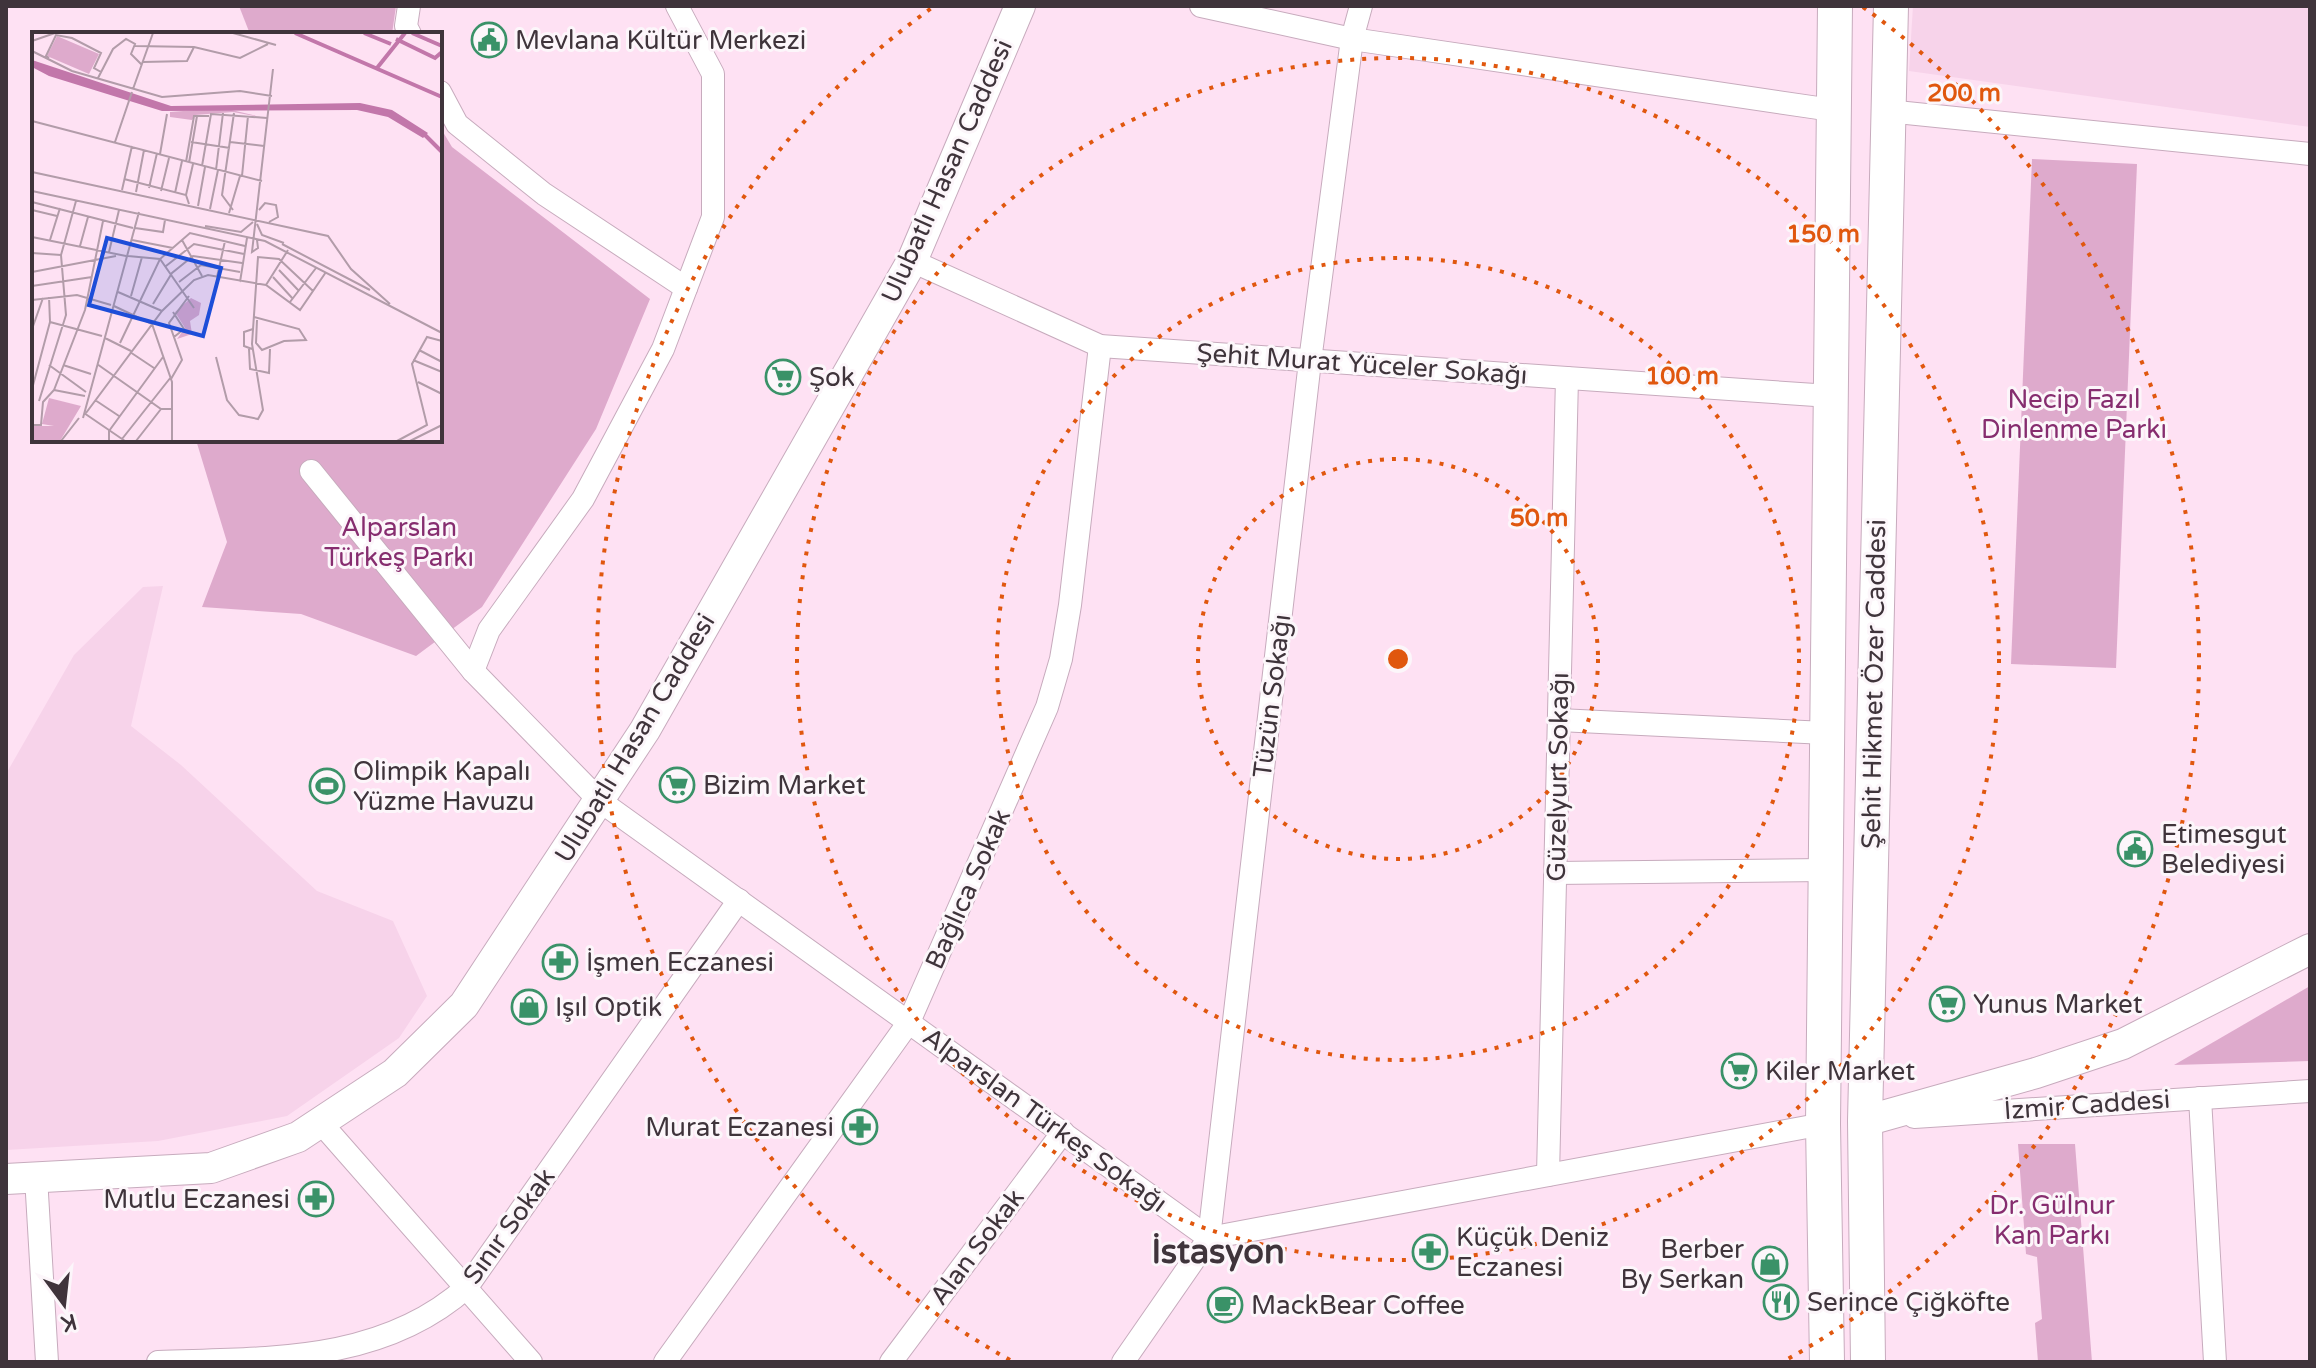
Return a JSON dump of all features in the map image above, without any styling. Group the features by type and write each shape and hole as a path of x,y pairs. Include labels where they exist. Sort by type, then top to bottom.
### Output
{"main road":[{"name":"Şehit Hikmet Özer Caddesi","path":"1827,1362 1823,1124 1835,6"},
{"name":"Şehit Hikmet Özer Caddesi","path":"1868,1362 1865,1121 1891,6"},
{"path":"1832,110 1887,111"},
{"path":"1823,1124 1865,1121"}],"street":[{"path":"409,6 406,26 409,32"},
{"path":"473,671 489,630 583,499 663,349 713,217 713,74 677,6"},
{"name":"Ulubatlı Hasan Caddesi","path":"6,1179 211,1168 298,1137 395,1073 464,1005 653,716 912,261 1020,6"},
{"path":"1201,6 1352,39 1832,110"},
{"name":"Tüzün Sokağı","path":"1123,1362 1209,1238 1310,361 1352,39 1361,6"},
{"path":"442,96 457,124 544,194 686,288"},
{"path":"1887,111 2310,154"},
{"name":"Şehit Murat Yüceler Sokağı","path":"912,261 1100,346 1830,396"},
{"name":"Bağlıca Sokak","path":"665,1362 909,1022 1047,707 1070,605 1100,346"},
{"name":"Güzelyurt Sokağı","path":"1548,1175 1567,378"},
{"name":"Alparslan Türkeş Sokağı","path":"311,471 473,671 600,801 1209,1238"},
{"path":"1559,720 1826,733"},
{"path":"1555,873 1825,870"},
{"name":"Sınır Sokak","path":"158,1362 306,1356 338,1350 419,1320 451,1302 467,1287 739,900"},
{"path":"1865,1121 2036,1073 2123,1044 2310,949"},
{"name":"İzmir Caddesi","path":"1865,1121 2310,1091"},
{"path":"2200,1098 2215,1362"},
{"path":"321,1123 531,1362"},
{"path":"1209,1238 1823,1124"},
{"name":"Alan Sokak","path":"891,1362 1063,1132"},
{"path":"36,1177 47,1362"}],"shaded area":[{"path":"1913,6 2310,6 2310,127 1909,71"},
{"path":"163,586 131,726 181,765 317,891 393,921 427,996 399,1038 287,1116 158,1141 6,1150 6,774 74,655 143,587"}],"green space":[{"path":"239,6 396,6 392,32 249,32"},
{"name":"Alparslan Türkeş Parkı","path":"442,130 452,147 650,299 596,429 482,607 416,656 301,614 202,607 227,542 197,442 442,442"},
{"name":"Necip Fazıl Dinlenme Parkı","path":"2032,159 2137,164 2116,668 2011,664"},
{"path":"2310,986 2310,1061 2174,1065"},
{"name":"Dr. Gülnur Kan Parkı","path":"2018,1144 2075,1144 2092,1362 2038,1362 2035,1323 2042,1319 2037,1257 2026,1254"}],"place":[{"name":"Mevlana Kültür Merkezi","path":"489,40"},
{"name":"Şok","path":"783,377"},
{"name":"Bizim Market","path":"677,785"},
{"name":"Olimpik Kapalı Yüzme Havuzu","path":"327,786"},
{"name":"Etimesgut Belediyesi","path":"2135,849"},
{"name":"İşmen Eczanesi","path":"560,962"},
{"name":"Yunus Market","path":"1947,1004"},
{"name":"Işıl Optik","path":"529,1007"},
{"name":"Kiler Market","path":"1739,1071"},
{"name":"Murat Eczanesi","path":"860,1127"},
{"name":"Mutlu Eczanesi","path":"316,1199"},
{"name":"Küçük Deniz Eczanesi","path":"1430,1252"},
{"name":"Berber By Serkan","path":"1770,1264"},
{"name":"Serince Çiğköfte","path":"1781,1302"},
{"name":"MackBear Coffee","path":"1225,1305"}],"district":[{"name":"İstasyon","path":"1218,1252"}]}
